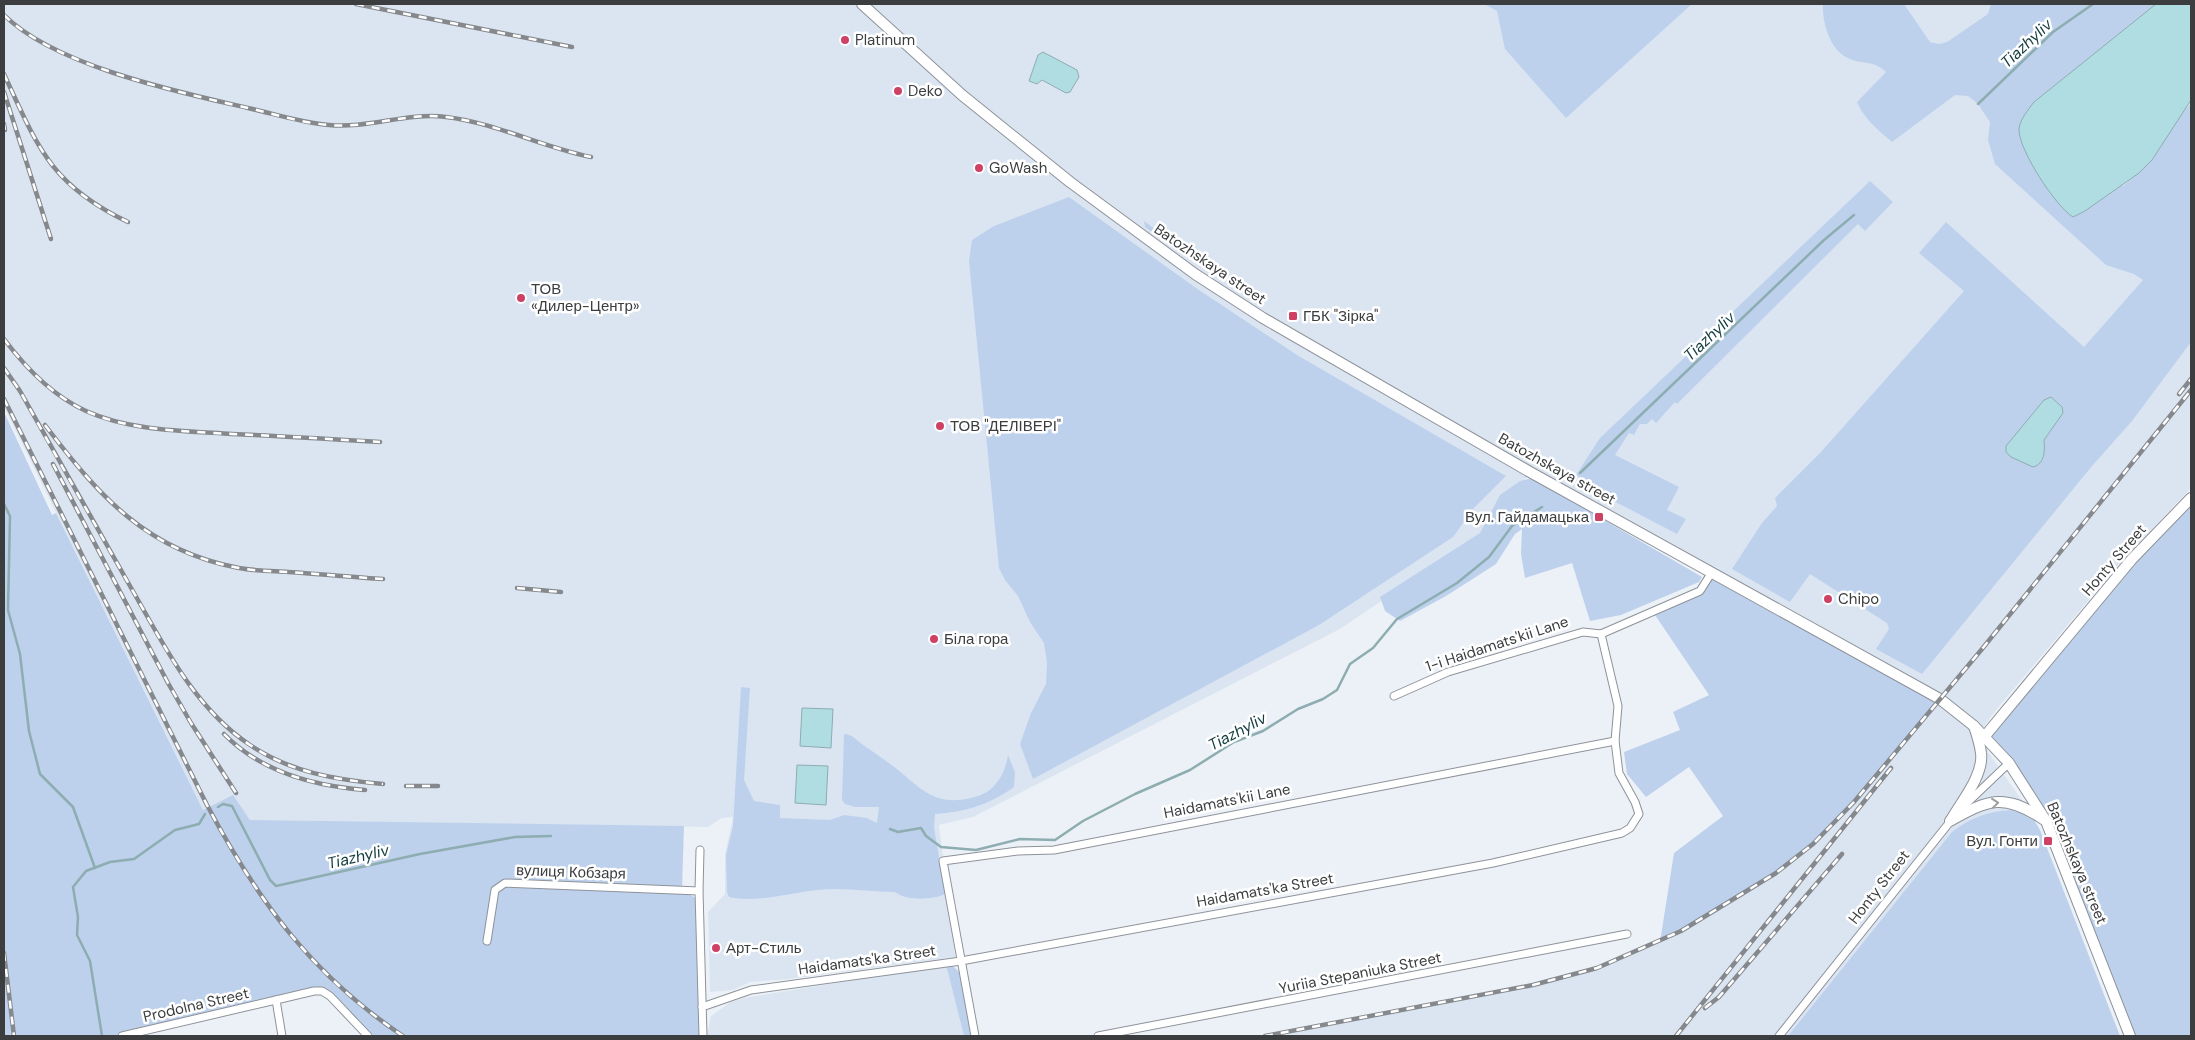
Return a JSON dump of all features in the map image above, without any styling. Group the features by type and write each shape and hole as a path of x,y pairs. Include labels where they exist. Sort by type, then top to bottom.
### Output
{"street":[{"name":"Batozhskaya street","path":"862,4 962,95 1070,182 1195,274 1263,318 1530,472 1940,699 1974,726 2009,763 2046,821 2130,1036"},
{"name":"Honty Street","path":"1984,736 2132,559 2191,498"},
{"name":"1-i Haidamats'kii Lane","path":"1394,696 1448,672 1583,632 1601,634 1700,591 1712,572"},
{"name":"Haidamats'ka Street","path":"702,1007 751,990 961,960 1493,863 1613,836 1630,828 1638,814 1635,802 1622,781 1615,741 1618,706 1601,634"},
{"path":"1950,821 1973,782 1981,762 1981,754 1974,726"},
{"name":"Haidamats'kii Lane","path":"961,960 943,861 1018,851 1054,850 1615,741"},
{"name":"Honty Street","path":"1779,1036 1950,821 1977,792 2009,763"},
{"path":"1950,821 1977,806 1997,802 2023,806 2046,821"},
{"path":"700,850 699,891 703,1036"},
{"name":"вулиця Кобзаря","path":"487,941 495,890 505,883 699,891"},
{"name":"Yuriia Stepaniuka Street","path":"1098,1036 1627,934"},
{"path":"961,960 975,1036"},
{"name":"Prodolna Street","path":"122,1036 314,991 322,991 330,996 368,1036"},
{"path":"276,1000 282,1036"}],"shaded area":[{"path":"4,4 2191,4 2191,488 2125,557 1996,710 1977,736 2040,830 2120,1036 1265,1036 1556,980 1617,960 1681,931 1776,873 1824,834 1854,802 1938,698 1530,473 1477,536 1340,629 973,817 939,825 955,957 789,979 750,982 733,990 710,992 708,912 725,894 725,854 733,817 722,818 708,827 250,820 233,796 203,810 4,407"},
{"path":"1484,4 1692,4 1566,118 1505,49 1497,11"},
{"path":"1823,4 1904,4 1930,42 1939,44 1947,42 1988,14 1991,4 2156,4 2034,102 2024,116 2123,186 2152,160 2182,111 2191,104 2191,342 2132,421 2092,466 1922,674 1876,649 1889,629 1887,623 1810,574 1790,602 1732,569 1762,523 1777,506 1775,498 1821,452 1964,291 1919,253 1946,222 2084,347 2143,280 2134,274 2106,265 1995,164 1988,140 1990,122 1978,104 1968,96 1955,95 1892,142 1868,119 1857,102 1886,72 1876,65 1851,60 1840,53 1831,41 1825,26"},
{"path":"2156,4 2191,4 2191,100 2152,160 2139,173 2085,211 2073,217 2057,202 2031,163 2020,138 2019,129 2021,122 2034,102"},
{"path":"1043,52 1077,70 1079,77 1070,92 1066,93 1042,80 1037,84 1029,81 1038,55"},
{"path":"1870,181 1893,202 1865,231 1858,224 1677,404 1675,402 1656,423 1652,419 1647,424 1640,424 1634,435 1629,433 1615,455 1679,487 1667,510 1686,519 1677,534 1610,499 1594,484 1576,475 1600,438"},
{"path":"1069,197 1196,288 1297,355 1506,476 1474,508 1453,537 1319,625 1033,779 1020,744 1031,713 1046,684 1047,662 1044,643 1030,622 1018,596 1005,580 999,568 969,261 972,240 994,226"},
{"path":"1144,221 1185,251 1181,252 1145,227"},
{"path":"2051,397 2062,407 2063,413 2044,440 2042,460 2033,467 2011,457 2006,452 2006,446 2044,400"},
{"path":"4,412 52,515 56,513 203,810 233,795 250,820 684,826 682,890 699,900 703,1036 368,1036 322,991 122,1036 4,1036"},
{"path":"1532,478 1702,577 1699,582 1621,615 1590,621 1572,563 1525,578 1521,554 1522,529 1515,534 1496,564 1446,596 1400,621 1385,611 1380,597 1480,533 1500,495 1520,481"},
{"path":"2191,498 2191,1036 2130,1036 2046,821 1985,736"},
{"path":"1712,572 1940,699 1864,793 1813,844 1740,898 1660,942 1674,853 1723,816 1689,767 1646,797 1627,774 1624,752 1680,730 1673,712 1709,695 1653,612 1700,591"},
{"path":"741,687 750,688 744,780 754,801 780,805 780,818 830,820 844,815 867,818 877,823 879,807 855,807 845,804 842,800 844,734 853,737 919,788 935,797 952,800 982,795 993,787 1002,775 1008,755 1015,772 1014,787 986,803 935,814 934,827 945,894 940,896 912,898 895,892 836,889 751,899 729,897 727,892 726,855 733,826"},
{"path":"802,708 833,709 831,748 800,746"},
{"path":"797,765 828,766 826,805 795,803"},
{"path":"2011,810 2032,817 2040,830 2120,1036 1788,1036 1952,832 1980,816"},
{"path":"946,965 964,1036 707,1036 711,1016 731,1002 744,998"},
{"path":"946,965 954,967 959,972 973,1036 964,1036"}],"waterway":[{"name":"Tiazhyliv","path":"1978,104 2053,32 2093,4"},
{"name":"Tiazhyliv","path":"1580,473 1824,240 1854,215"},
{"path":"4,504 10,516 8,610 20,654 29,731 40,774 73,807 95,868"},
{"name":"Tiazhyliv","path":"890,829 898,832 921,828 926,836 941,847 976,850 1020,839 1055,840 1083,821 1135,794 1190,770 1234,742 1263,731 1298,709 1323,699 1337,690 1350,664 1373,648 1397,619 1457,583 1489,557 1512,526 1542,507"},
{"name":"Tiazhyliv","path":"218,807 223,804 232,806 270,880 276,886 420,854 515,837 551,836"},
{"name":"Tiazhyliv","path":"102,1036 90,961 77,935 78,917 73,887 86,871 110,862 134,859 175,830 199,824 205,814"}],"railway":[{"path":"356,4 572,47"},
{"path":"4,15 26,33 54,49 85,63 119,75 188,94 299,120 329,125 344,126 417,117 446,117 483,124 591,157"},
{"path":"4,74 27,123 50,162 81,194 128,222"},
{"path":"4,92 51,239"},
{"path":"4,124 5,130"},
{"path":"4,339 30,370 62,397 86,411 121,423 176,431 380,442"},
{"path":"4,368 20,391 167,651 181,673 212,712 230,730 250,745 281,762 331,777 383,784"},
{"path":"2179,394 2191,379"},
{"path":"1265,1036 1533,985 1597,968 1681,931 1776,873 1813,844 1854,802 1982,649 2191,390"},
{"path":"4,399 207,805 246,873 290,934 314,961 341,988 403,1036"},
{"path":"45,425 85,475 106,497 151,534 177,548 206,560 245,569 383,579"},
{"path":"53,464 168,683 236,793"},
{"path":"517,588 561,592"},
{"path":"224,734 254,758 289,775 327,785 365,790"},
{"path":"1676,1036 1891,768"},
{"path":"406,786 438,786"},
{"path":"1705,1008 1719,997 1842,854"},
{"path":"4,953 14,1036"}],"place":[{"name":"Platinum","path":"845,40"},
{"name":"Deko","path":"898,91"},
{"name":"GoWash","path":"979,168"},
{"name":"ТОВ «Дилер-Центр»","path":"521,298"},
{"name":"ГБК \"Зірка\"","path":"1293,316"},
{"name":"ТОВ \"ДЕЛІВЕРІ\"","path":"940,426"},
{"name":"Вул. Гайдамацька","path":"1599,517"},
{"name":"Chipo","path":"1828,599"},
{"name":"Біла гора","path":"934,639"},
{"name":"Вул. Гонти","path":"2048,841"},
{"name":"Арт-Стиль","path":"716,948"}]}
